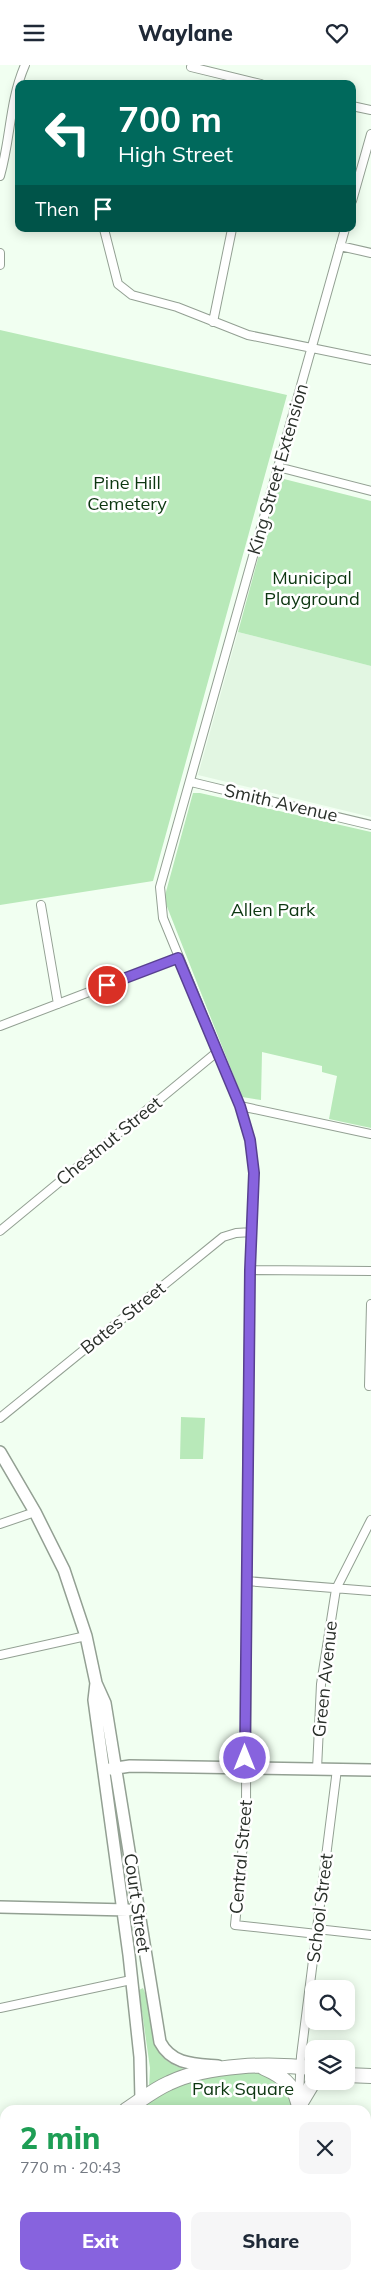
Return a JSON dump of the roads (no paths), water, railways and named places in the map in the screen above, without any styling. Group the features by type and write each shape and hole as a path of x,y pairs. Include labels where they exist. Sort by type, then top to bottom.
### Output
{"highway":[{"path":"141,2105 157,2089 180,2078 205,2071 259,2066 305,2067"},
{"path":"259,2066 275,2073 288,2082 298,2105"},
{"path":"355,2075 371,2076"},
{"path":"301,2105 309,2090"}],"main road":[{"name":"Court Street","path":"0,1452 35,1512 64,1570 86,1636 96,1683 105,1703 158,2037 166,2052 183,2062 235,2068"},
{"name":"Court Street","path":"96,1683 94,1701 140,2057 141,2105"},
{"path":"104,1771 116,1767 130,1766 371,1770"},
{"path":"112,1842 127,1839"},
{"path":"0,1907 137,1909"},
{"path":"131,1980 148,1978"}],"street":[{"path":"20,80 25,65"},
{"path":"190,67 244,80"},
{"path":"0,176 8,144 12,103 15,94"},
{"path":"356,106 371,110"},
{"path":"356,187 371,134"},
{"path":"105,232 116,276 122,289 132,295 177,307 248,335 371,360"},
{"path":"213,322 231,232"},
{"name":"King Street Extension","path":"246,1768 246,1581 250,1270 254,1173 250,1140 240,1106 178,958 161,907 162,882 344,232"},
{"path":"340,246 371,253"},
{"path":"0,253 0,265"},
{"path":"278,467 371,491"},
{"name":"Smith Avenue","path":"191,782 371,825"},
{"path":"41,905 58,1004"},
{"path":"0,1026 178,958"},
{"name":"Chestnut Street","path":"0,1231 217,1052"},
{"path":"240,1106 371,1134"},
{"name":"Bates Street","path":"0,1418 223,1237 236,1233 252,1232"},
{"path":"250,1270 371,1271"},
{"path":"369,1386 371,1303"},
{"path":"0,1524 35,1512"},
{"name":"Green Avenue","path":"317,1769 322,1677 336,1589 371,1520"},
{"path":"246,1581 371,1591"},
{"path":"0,1655 86,1636"},
{"name":"Central Street","path":"246,1768 246,1819 235,1925 317,1932"},
{"name":"School Street","path":"309,2040 317,1932 337,1769"},
{"path":"317,1932 371,1935"},
{"path":"0,2008 131,1980"},
{"name":"School Street","path":"300,2105 305,2077"}],"park label":[{"name":"Pine Hill Cemetery","path":"127,493"},
{"name":"Municipal Playground","path":"312,588"},
{"name":"Allen Park","path":"273,910"},
{"name":"Park Square","path":"243,2089"}]}
